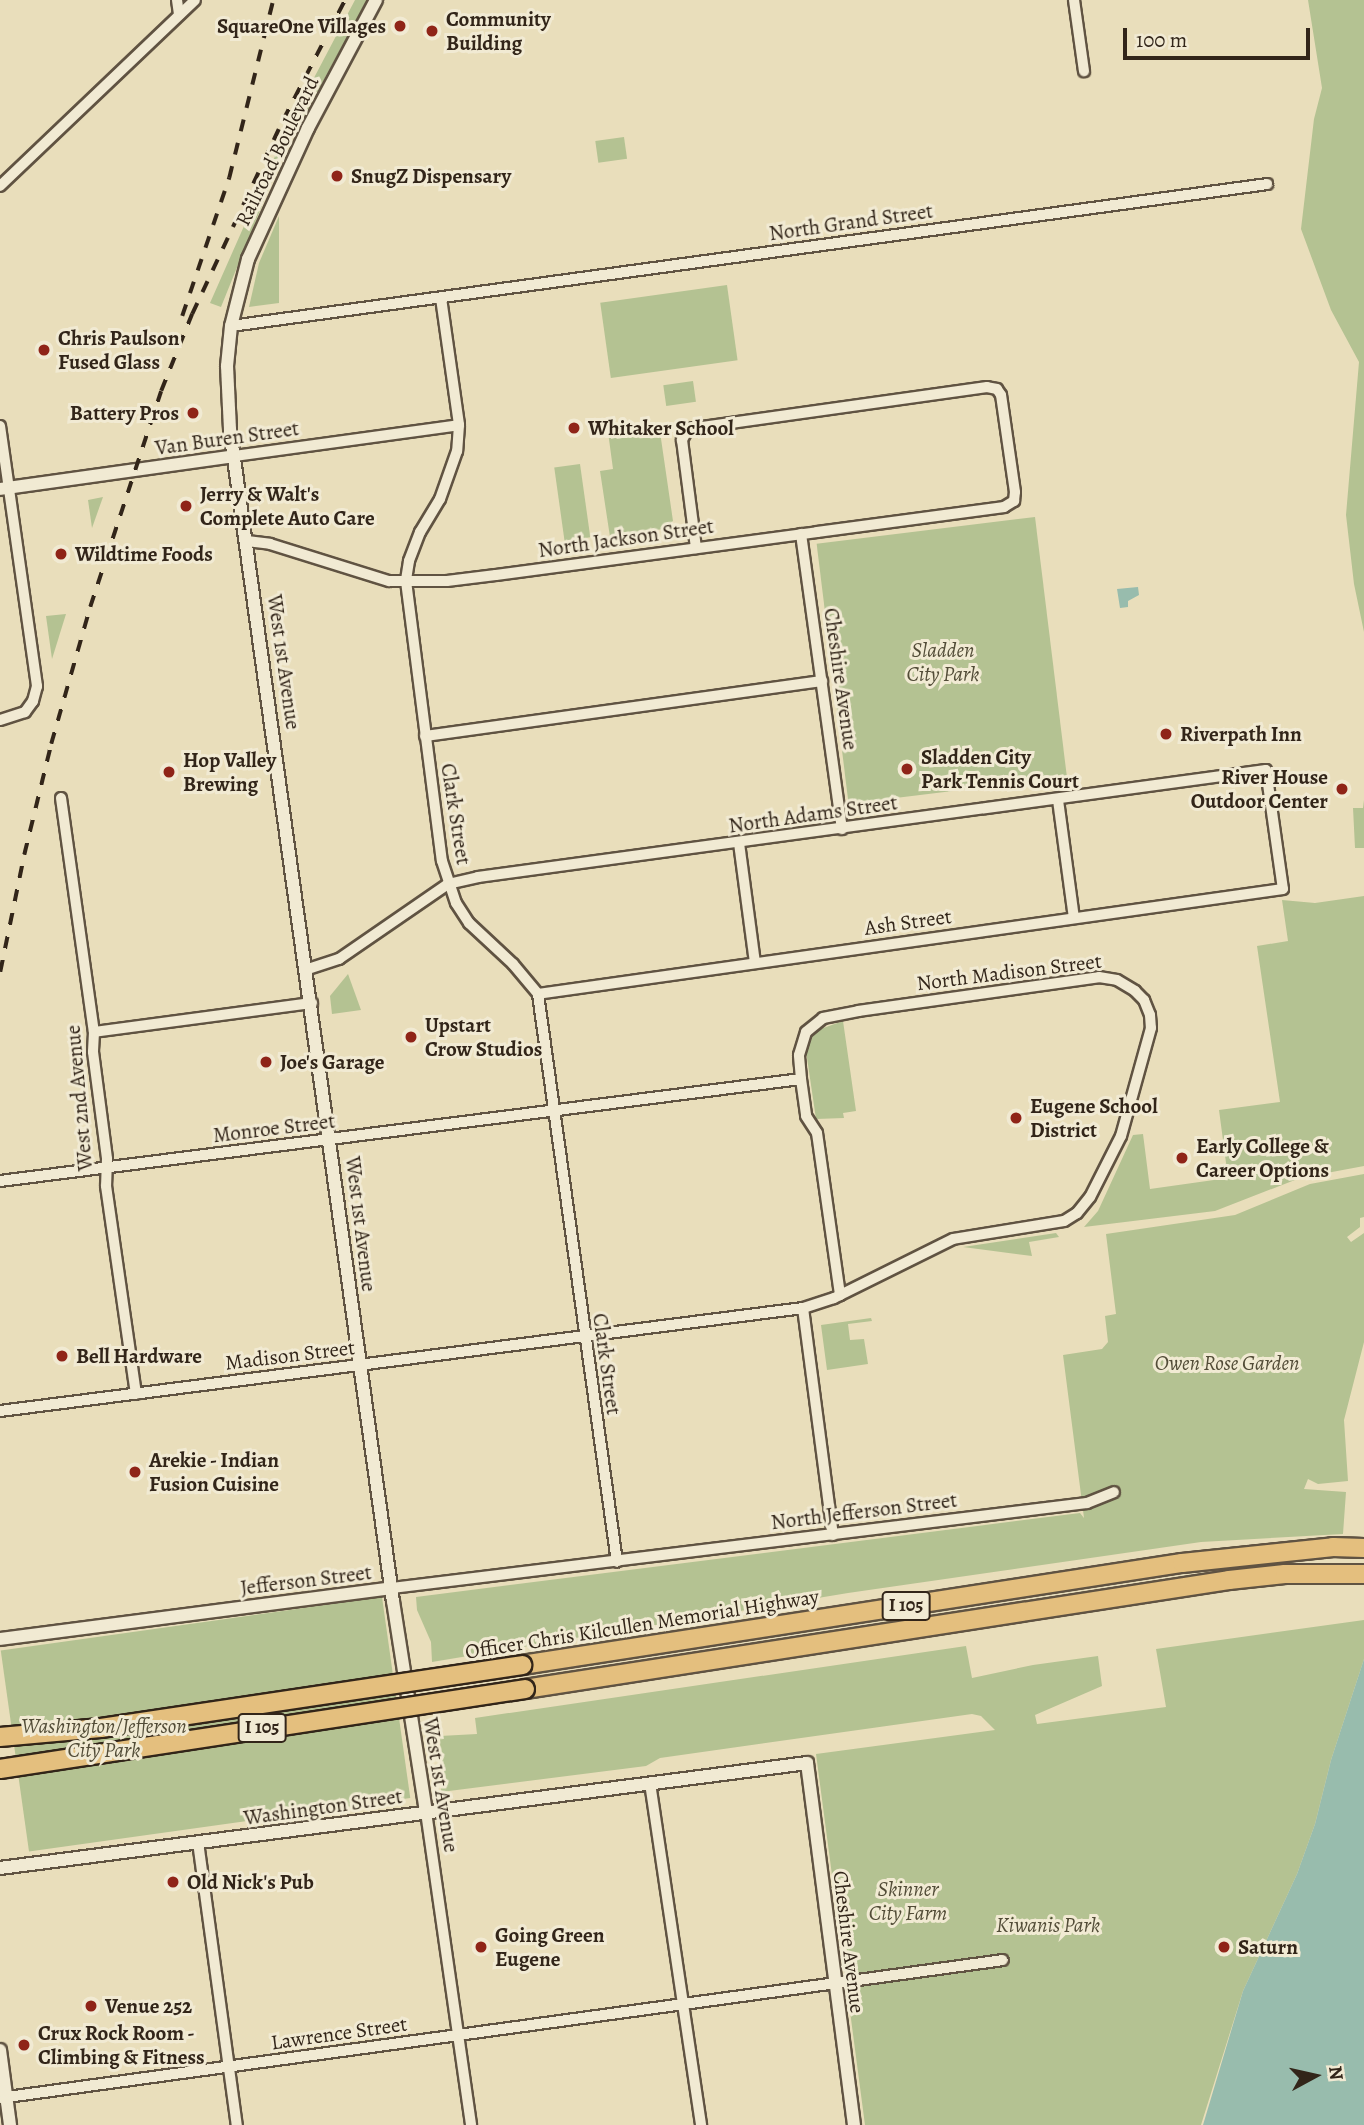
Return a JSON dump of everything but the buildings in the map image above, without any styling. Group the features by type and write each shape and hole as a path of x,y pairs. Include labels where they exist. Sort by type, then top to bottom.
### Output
{"highway":[{"path":"1290,1551 1333,1547 1364,1548"},
{"name":"I 105","path":"1290,1551 1364,1558"},
{"name":"Officer Chris Kilcullen Memorial Highway","path":"0,1737 114,1726 1168,1565 1290,1551"},
{"name":"I 105","path":"0,1769 1229,1580 1285,1574 1364,1574"}],"street":[{"path":"177,0 179,15"},
{"path":"0,186 195,0"},
{"name":"Railroad Boulevard","path":"231,326 248,259 263,223 308,128 376,0"},
{"path":"1074,0 1084,71"},
{"name":"North Grand Street","path":"231,326 1267,184"},
{"name":"Clark Street","path":"441,298 459,425 457,451 450,476 420,532 409,561 406,581 442,861 448,884 469,923 513,964 538,994 617,1562"},
{"name":"West 1st Avenue","path":"231,326 227,366 234,456 308,969 391,1588 471,2125"},
{"name":"North Jackson Street","path":"247,541 270,544 389,581 452,581 801,534 1013,503 1016,492 1002,396 997,389 974,389 691,428 685,432 682,440 696,548"},
{"name":"Van Buren Street","path":"5,489 459,425"},
{"path":"0,426 5,489 37,670 33,701 24,712 0,720"},
{"name":"Cheshire Avenue","path":"801,534 842,830"},
{"path":"425,736 822,681"},
{"name":"North Adams Street","path":"448,884 478,877 842,830 1266,770 1283,889"},
{"name":"West 2nd Avenue","path":"61,798 94,1032 93,1052 106,1149 106,1186 136,1394"},
{"path":"1058,800 1074,918"},
{"path":"739,843 755,963"},
{"path":"308,969 339,959 448,884"},
{"name":"Ash Street","path":"538,994 1283,889"},
{"name":"North Madison Street","path":"584,1336 803,1308 840,1295 953,1239 1050,1224 1077,1213 1094,1191 1121,1136 1151,1028 1150,1015 1144,1000 1135,990 1118,980 1099,977 835,1014 816,1022 806,1032 799,1055 801,1079"},
{"path":"94,1032 312,1003"},
{"path":"801,1079 806,1116 817,1133 840,1295"},
{"name":"Monroe Street","path":"0,1181 801,1079"},
{"path":"803,1308 833,1535"},
{"name":"Madison Street","path":"0,1411 584,1336"},
{"name":"North Jefferson Street","path":"617,1562 1087,1503 1114,1492"},
{"name":"Jefferson Street","path":"0,1639 391,1588 617,1562"},
{"name":"Cheshire Avenue","path":"807,1763 854,2125"},
{"name":"Washington Street","path":"0,1868 807,1763"},
{"path":"650,1783 701,2125"},
{"path":"198,1842 237,2125"},
{"name":"Lawrence Street","path":"3,2098 1003,1960"},
{"path":"0,2050 3,2098 10,2125"}],"green space":[{"path":"355,0 367,0 280,161 221,307 210,303 286,131"},
{"path":"1308,0 1364,0 1364,632 1354,584 1346,515 1359,362 1331,310 1301,229 1314,119 1322,88"},
{"path":"624,137 627,159 598,163 595,141"},
{"path":"279,216 279,303 249,307 259,263"},
{"path":"727,285 738,360 611,378 600,303"},
{"path":"693,381 696,402 666,406 663,385"},
{"path":"659,425 673,521 663,529 610,537 600,471 613,469 608,432"},
{"path":"580,464 590,537 565,541 554,468"},
{"path":"103,497 92,528 88,500"},
{"name":"Sladden City Park","path":"1035,517 1067,777 849,804 817,544"},
{"path":"66,614 52,659 46,616"},
{"path":"1364,800 1364,848 1355,848 1353,808 1363,808"},
{"path":"1364,896 1364,1166 1300,1178 1215,1211 1084,1227 1098,1211 1133,1135 1143,1134 1150,1189 1228,1178 1219,1110 1280,1102 1257,946 1288,941 1282,900 1315,903"},
{"path":"348,974 361,1010 332,1014 330,996"},
{"path":"843,1021 856,1111 843,1113 844,1118 816,1119 806,1051 815,1031"},
{"name":"Owen Rose Garden","path":"1364,1174 1364,1217 1360,1218 1360,1227 1347,1237 1351,1242 1364,1233 1364,1342 1344,1420 1348,1481 1318,1484 1308,1479 1304,1489 1346,1492 1343,1534 1201,1542 848,1593 432,1662 431,1642 417,1610 416,1597 1080,1513 1084,1518 1063,1355 1102,1349 1108,1342 1105,1316 1116,1314 1106,1234 1235,1215 1310,1184"},
{"path":"1056,1233 1059,1237 1029,1242 1032,1256 963,1247"},
{"path":"871,1318 872,1321 848,1324 850,1340 864,1339 868,1364 827,1370 821,1325"},
{"name":"Washington/Jefferson City Park","path":"382,1597 410,1798 29,1852 1,1651"},
{"name":"Kiwanis Park","path":"1364,1620 1364,1659 1331,1760 1315,1824 1297,1874 1243,1991 1201,2125 865,2125 816,1754 995,1730 981,1716 972,1714 660,1758 646,1766 441,1792 440,1736 477,1734 475,1718 966,1646 972,1678 1033,1665 1098,1656 1102,1686 1035,1715 1037,1724 1166,1707 1156,1649"}],"shaded area":[{"path":"1138,587 1139,595 1128,601 1128,607 1120,608 1117,589"},
{"path":"1364,1659 1364,2125 1203,2125 1243,1991 1297,1874 1315,1824 1331,1760"}],"railway":[{"path":"182,316 229,178 273,0"},
{"path":"0,972 24,855 51,744 90,607 161,391 192,314 283,120 345,0"}],"place":[{"name":"SquareOne Villages","path":"400,26"},
{"name":"Community Building","path":"432,31"},
{"name":"SnugZ Dispensary","path":"337,176"},
{"name":"Chris Paulson Fused Glass","path":"44,350"},
{"name":"Battery Pros","path":"193,413"},
{"name":"Whitaker School","path":"574,428"},
{"name":"Jerry & Walt's Complete Auto Care","path":"186,506"},
{"name":"Wildtime Foods","path":"61,554"},
{"name":"Riverpath Inn","path":"1166,734"},
{"name":"Sladden City Park Tennis Court","path":"907,769"},
{"name":"Hop Valley Brewing","path":"169,772"},
{"name":"River House Outdoor Center","path":"1342,789"},
{"name":"Upstart Crow Studios","path":"411,1037"},
{"name":"Joe's Garage","path":"266,1062"},
{"name":"Eugene School District","path":"1016,1118"},
{"name":"Early College & Career Options","path":"1182,1158"},
{"name":"Bell Hardware","path":"62,1356"},
{"name":"Arekie - Indian Fusion Cuisine","path":"135,1472"},
{"name":"Old Nick's Pub","path":"173,1882"},
{"name":"Going Green Eugene","path":"481,1947"},
{"name":"Saturn","path":"1224,1947"},
{"name":"Venue 252","path":"91,2006"},
{"name":"Crux Rock Room - Climbing & Fitness","path":"24,2045"}],"park label":[{"name":"Skinner City Farm","path":"908,1901"}]}
